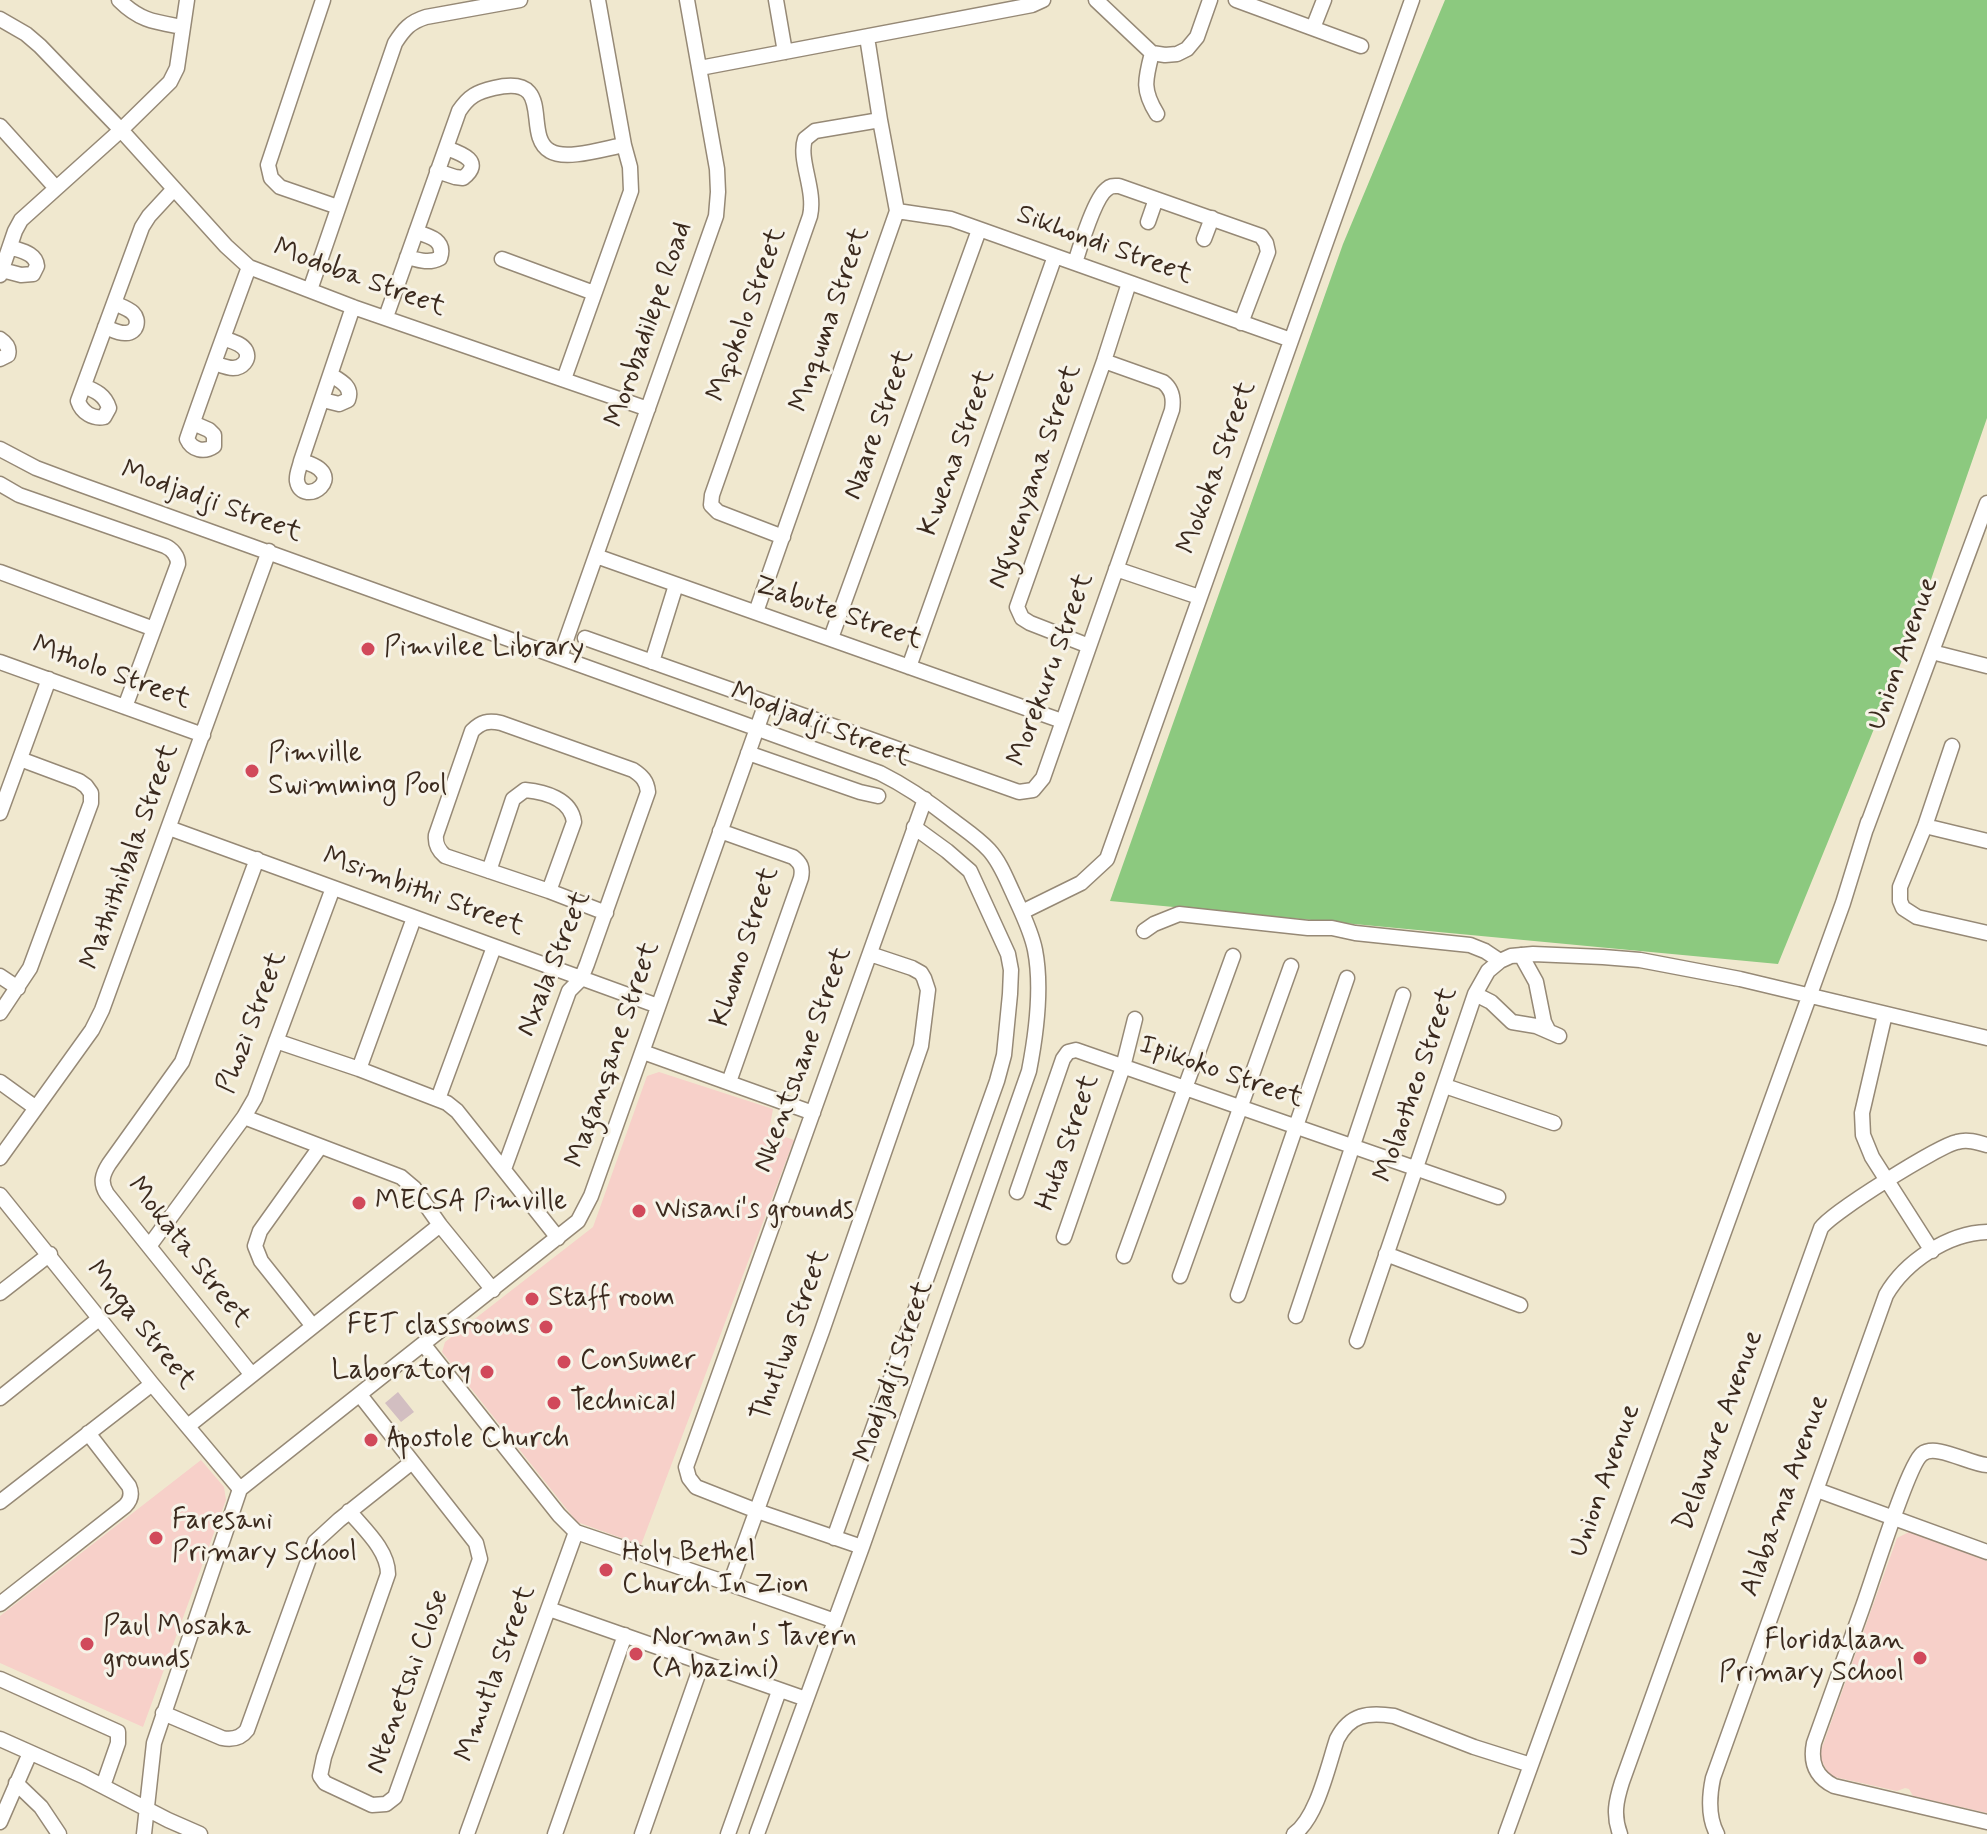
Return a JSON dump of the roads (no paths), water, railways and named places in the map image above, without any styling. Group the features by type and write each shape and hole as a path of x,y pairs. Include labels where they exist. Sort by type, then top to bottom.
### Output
{"street":[{"path":"119,0 145,20 183,27"},
{"path":"10,247 32,255 37,266 33,274 1,273 15,231 21,220 170,82 177,68 187,0"},
{"path":"323,0 268,165 271,178 280,187 338,207"},
{"path":"310,290 395,43 403,29 414,20 478,4 520,0"},
{"path":"564,379 631,191 630,167 598,0"},
{"name":"Morobadilepe Road","path":"560,657 716,216 717,169 687,0"},
{"path":"776,0 785,52"},
{"path":"700,68 1032,5 1043,0"},
{"path":"1096,0 1152,53 1177,54 1187,49 1197,37 1210,0"},
{"path":"1236,0 1361,46"},
{"path":"1313,28 1324,0"},
{"name":"Mokoka Street","path":"1022,912 1081,883 1107,859 1412,0"},
{"name":"Modoba Street","path":"0,19 40,46 249,267 353,307 648,409"},
{"name":"Mnquma Street","path":"756,612 897,211 867,37"},
{"path":"1152,53 1145,86 1147,98 1157,114"},
{"path":"386,317 459,111 467,99 478,92 517,85 529,92 541,141 549,151 565,156 624,145"},
{"name":"Mqokolo Street","path":"783,537 718,512 711,505 712,495 813,205 803,151 805,139 815,131 880,120"},
{"path":"0,126 56,188"},
{"path":"437,171 463,178 469,174 469,159 446,148"},
{"path":"1075,263 1096,205 1108,188 1119,186 1212,218 1261,236 1266,243 1268,252 1241,323"},
{"path":"84,386 142,227 173,190"},
{"path":"1148,222 1156,199"},
{"name":"Sikhondi Street","path":"897,211 951,219 1291,340"},
{"path":"1204,239 1212,218"},
{"name":"Naare Street","path":"831,638 979,230"},
{"path":"407,257 426,262 440,258 442,251 435,238 416,232"},
{"name":"Kwena Street","path":"909,667 1055,256"},
{"path":"502,259 594,293"},
{"path":"193,423 249,267"},
{"name":"Ngwenyana Street","path":"1089,646 1030,623 1022,618 1017,607 1129,283"},
{"path":"105,327 127,334 136,326 134,314 114,303"},
{"path":"301,461 353,307"},
{"path":"214,363 237,368 246,360 244,348 223,338"},
{"path":"0,339 9,351 0,359"},
{"name":"Morekuru Street","path":"585,638 1023,793 1035,789 1041,782 1173,402 1169,387 1163,382 1104,361"},
{"path":"323,400 339,404 350,396 346,385 331,375"},
{"name":"Modjadji Street","path":"0,449 36,468 880,773 925,799 973,835 1002,871 1022,912 1035,951 1038,974 1029,1071 862,1547 757,1834"},
{"path":"0,484 29,499 169,548 176,555 178,564 125,707"},
{"name":"Union Avenue","path":"1506,1834 1755,1147 1776,1070 1805,995 1825,929 1987,503"},
{"name":"Mathithibala Street","path":"0,1158 92,1030 102,1010 269,551"},
{"name":"Zabute Street","path":"596,556 1062,721"},
{"path":"261,577 274,569 300,562"},
{"path":"1116,569 1199,597"},
{"path":"0,572 154,629"},
{"path":"652,662 676,585"},
{"path":"1932,652 1987,666"},
{"name":"Mtholo Street","path":"0,662 203,735"},
{"path":"0,813 49,679"},
{"name":"Maganqane Street","path":"240,1489 578,1221 591,1196 766,703"},
{"name":"Nxala Street","path":"489,871 445,856 435,841 472,731 482,723 501,723 633,770 645,779 648,792 606,913 581,979 569,991 504,1169"},
{"path":"1952,746 1899,895 1903,908 1917,917 1987,933"},
{"path":"748,753 878,796"},
{"path":"0,1013 30,968 91,796 88,788 79,781 20,759"},
{"path":"549,891 574,822 572,811 566,804 549,796 525,790 513,799 489,871 606,913"},
{"name":"Nkentshane Street","path":"862,1547 696,1487 687,1476 686,1464 925,799"},
{"path":"1925,826 1987,841"},
{"path":"834,1538 1004,1055 1010,963 1006,948 968,869 914,827"},
{"name":"Msimbithi Street","path":"169,828 658,1006"},
{"name":"Khomo Street","path":"720,831 793,857 802,869 729,1082"},
{"name":"Mokata Street","path":"252,1375 105,1191 102,1183 109,1164 182,1062 257,859"},
{"name":"Phozi Street","path":"150,1245 255,1098 333,888"},
{"path":"1144,931 1179,914 1470,945 1500,961 1521,955 1640,960 1740,979 1987,1038"},
{"path":"359,1069 414,918"},
{"path":"438,1099 494,947"},
{"name":"Thutlwa Street","path":"730,1584 921,1046 928,990 924,978 912,968 870,954"},
{"path":"1475,994 1491,1002 1512,1022 1553,1033 1544,1022 1536,982 1521,955"},
{"path":"1124,1256 1233,956"},
{"name":"Molaotheo Street","path":"1357,1341 1475,994 1488,971 1500,961"},
{"path":"1180,1276 1291,966"},
{"path":"0,976 18,988"},
{"path":"1238,1295 1347,978"},
{"path":"1296,1316 1403,995"},
{"path":"1885,1014 1862,1113 1863,1135 1887,1181 1932,1251"},
{"name":"Huta Street","path":"1064,1237 1123,1067 1135,1019"},
{"path":"276,1041 438,1099 457,1111 558,1238"},
{"name":"Ipikoko Street","path":"1017,1192 1066,1055 1076,1050 1498,1197"},
{"path":"643,1052 813,1113"},
{"path":"0,1082 36,1108"},
{"path":"1445,1086 1554,1123"},
{"path":"244,1117 401,1177 414,1188 493,1290"},
{"name":"Delaware Avenue","path":"1620,1834 1615,1814 1622,1782 1818,1234 1831,1217 1952,1143 1965,1140 1987,1145"},
{"path":"312,1325 261,1261 255,1246 260,1231 320,1147"},
{"name":"Mnga Street","path":"0,1195 240,1489"},
{"path":"188,1426 440,1225"},
{"name":"Alabama Avenue","path":"1717,1834 1710,1807 1713,1778 1886,1295 1899,1275 1932,1251 1968,1234 1987,1232"},
{"path":"0,1293 50,1254"},
{"path":"1386,1254 1520,1305"},
{"path":"0,1398 100,1318"},
{"path":"424,1345 576,1532 835,1621"},
{"path":"0,1502 152,1384"},
{"name":"Ntenetshi Close","path":"349,1511 383,1554 389,1571 320,1776 325,1783 369,1803 382,1805 395,1797 480,1559 476,1543 360,1395"},
{"path":"0,1604 130,1499 129,1486 88,1433"},
{"path":"1987,1465 1936,1451 1922,1453 1914,1463 1812,1754 1820,1778 1834,1786 1987,1822"},
{"path":"163,1713 222,1738 244,1734 312,1547 349,1511 412,1462"},
{"path":"144,1834 154,1743 240,1489"},
{"path":"1817,1490 1987,1552"},
{"name":"Mmutla Street","path":"467,1834 576,1532"},
{"path":"549,1609 806,1699"},
{"path":"555,1834 625,1635"},
{"path":"642,1834 702,1663"},
{"path":"0,1679 118,1732 118,1743 103,1786"},
{"path":"728,1834 779,1691"},
{"path":"1294,1834 1311,1814 1342,1728 1363,1715 1394,1716 1531,1765"},
{"path":"0,1739 200,1834"},
{"path":"0,1822 30,1753"},
{"path":"16,1783 41,1807 59,1834"}],"place":[{"name":"Pimvilee Library","path":"368,649"},
{"name":"Pimville Swimming Pool","path":"252,771"},
{"name":"MECSA Pimville","path":"359,1203"},
{"name":"Wisani's grounds","path":"639,1211"},
{"name":"Staff room","path":"532,1299"},
{"name":"FET classrooms","path":"546,1327"},
{"name":"Consumer","path":"564,1362"},
{"name":"Laboratory","path":"487,1372"},
{"name":"Technical","path":"554,1403"},
{"name":"Apostole Church","path":"371,1440"},
{"name":"Faresani Primary School","path":"156,1538"},
{"name":"Holy Bethel Church In Zion","path":"606,1570"},
{"name":"Paul Mosaka grounds","path":"87,1644"},
{"name":"Norman's Tavern (A bazini)","path":"636,1654"},
{"name":"Floridalaan Primary School","path":"1920,1658"}]}
